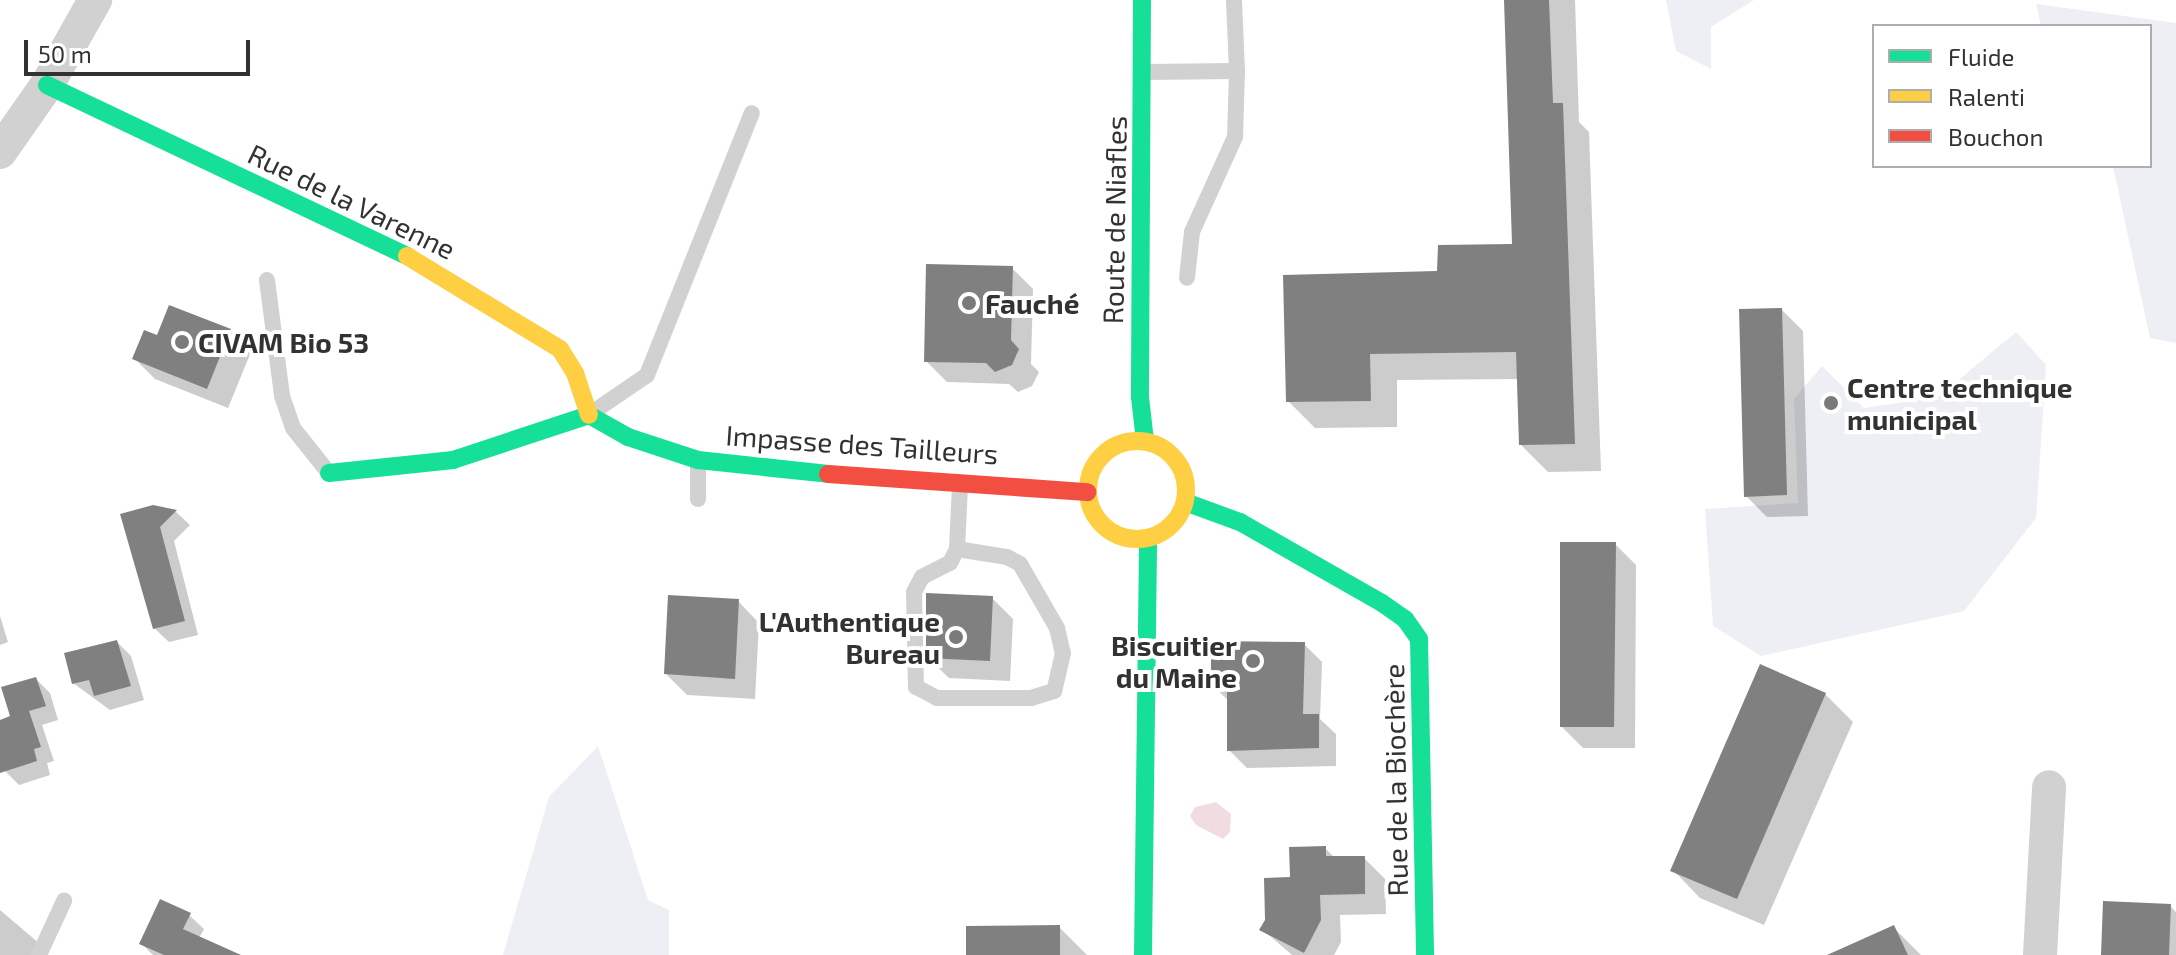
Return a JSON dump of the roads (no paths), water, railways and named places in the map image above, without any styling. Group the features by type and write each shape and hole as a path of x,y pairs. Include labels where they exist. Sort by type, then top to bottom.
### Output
{"street":[{"path":"0,152 47,85 95,0"},
{"name":"Route de Niafles","path":"1142,0 1140,397 1145,441"},
{"name":"Rue de la Varenne","path":"47,85 414,259 508,316 560,349 575,373 589,415"},
{"path":"329,473 453,460 589,415"},
{"name":"Impasse des Tailleurs","path":"589,415 628,437 698,460 762,470 960,479 1087,492"},
{"path":"1130,441 1145,441 1167,451 1182,470 1185,502 1171,525 1148,538 1119,536 1096,519 1087,492 1089,478 1103,453 1130,441"},
{"name":"Rue de la Biochère","path":"1185,502 1240,522 1382,603 1405,619 1419,639 1425,955"},
{"path":"1143,955 1148,538"},
{"path":"2040,955 2049,787"}],"lane":[{"path":"1187,278 1192,232 1235,137 1237,71 1234,0"},
{"path":"1143,72 1237,71"},
{"path":"589,415 647,375 752,113"},
{"path":"267,280 282,396 293,428 329,473"},
{"path":"698,460 698,499"},
{"path":"957,549 1007,557 1020,564 1057,628 1063,653 1054,691 1031,698 937,698 916,687 916,584 950,563 957,549 960,479"},
{"path":"39,955 64,901"}],"place":[{"name":"Fauché","path":"969,303"},
{"name":"CIVAM Bio 53","path":"182,342"},
{"name":"Centre technique municipal","path":"1831,403"},
{"name":"L'Authentique Bureau","path":"956,637"},
{"name":"Biscuitier du Maine","path":"1253,661"}]}
